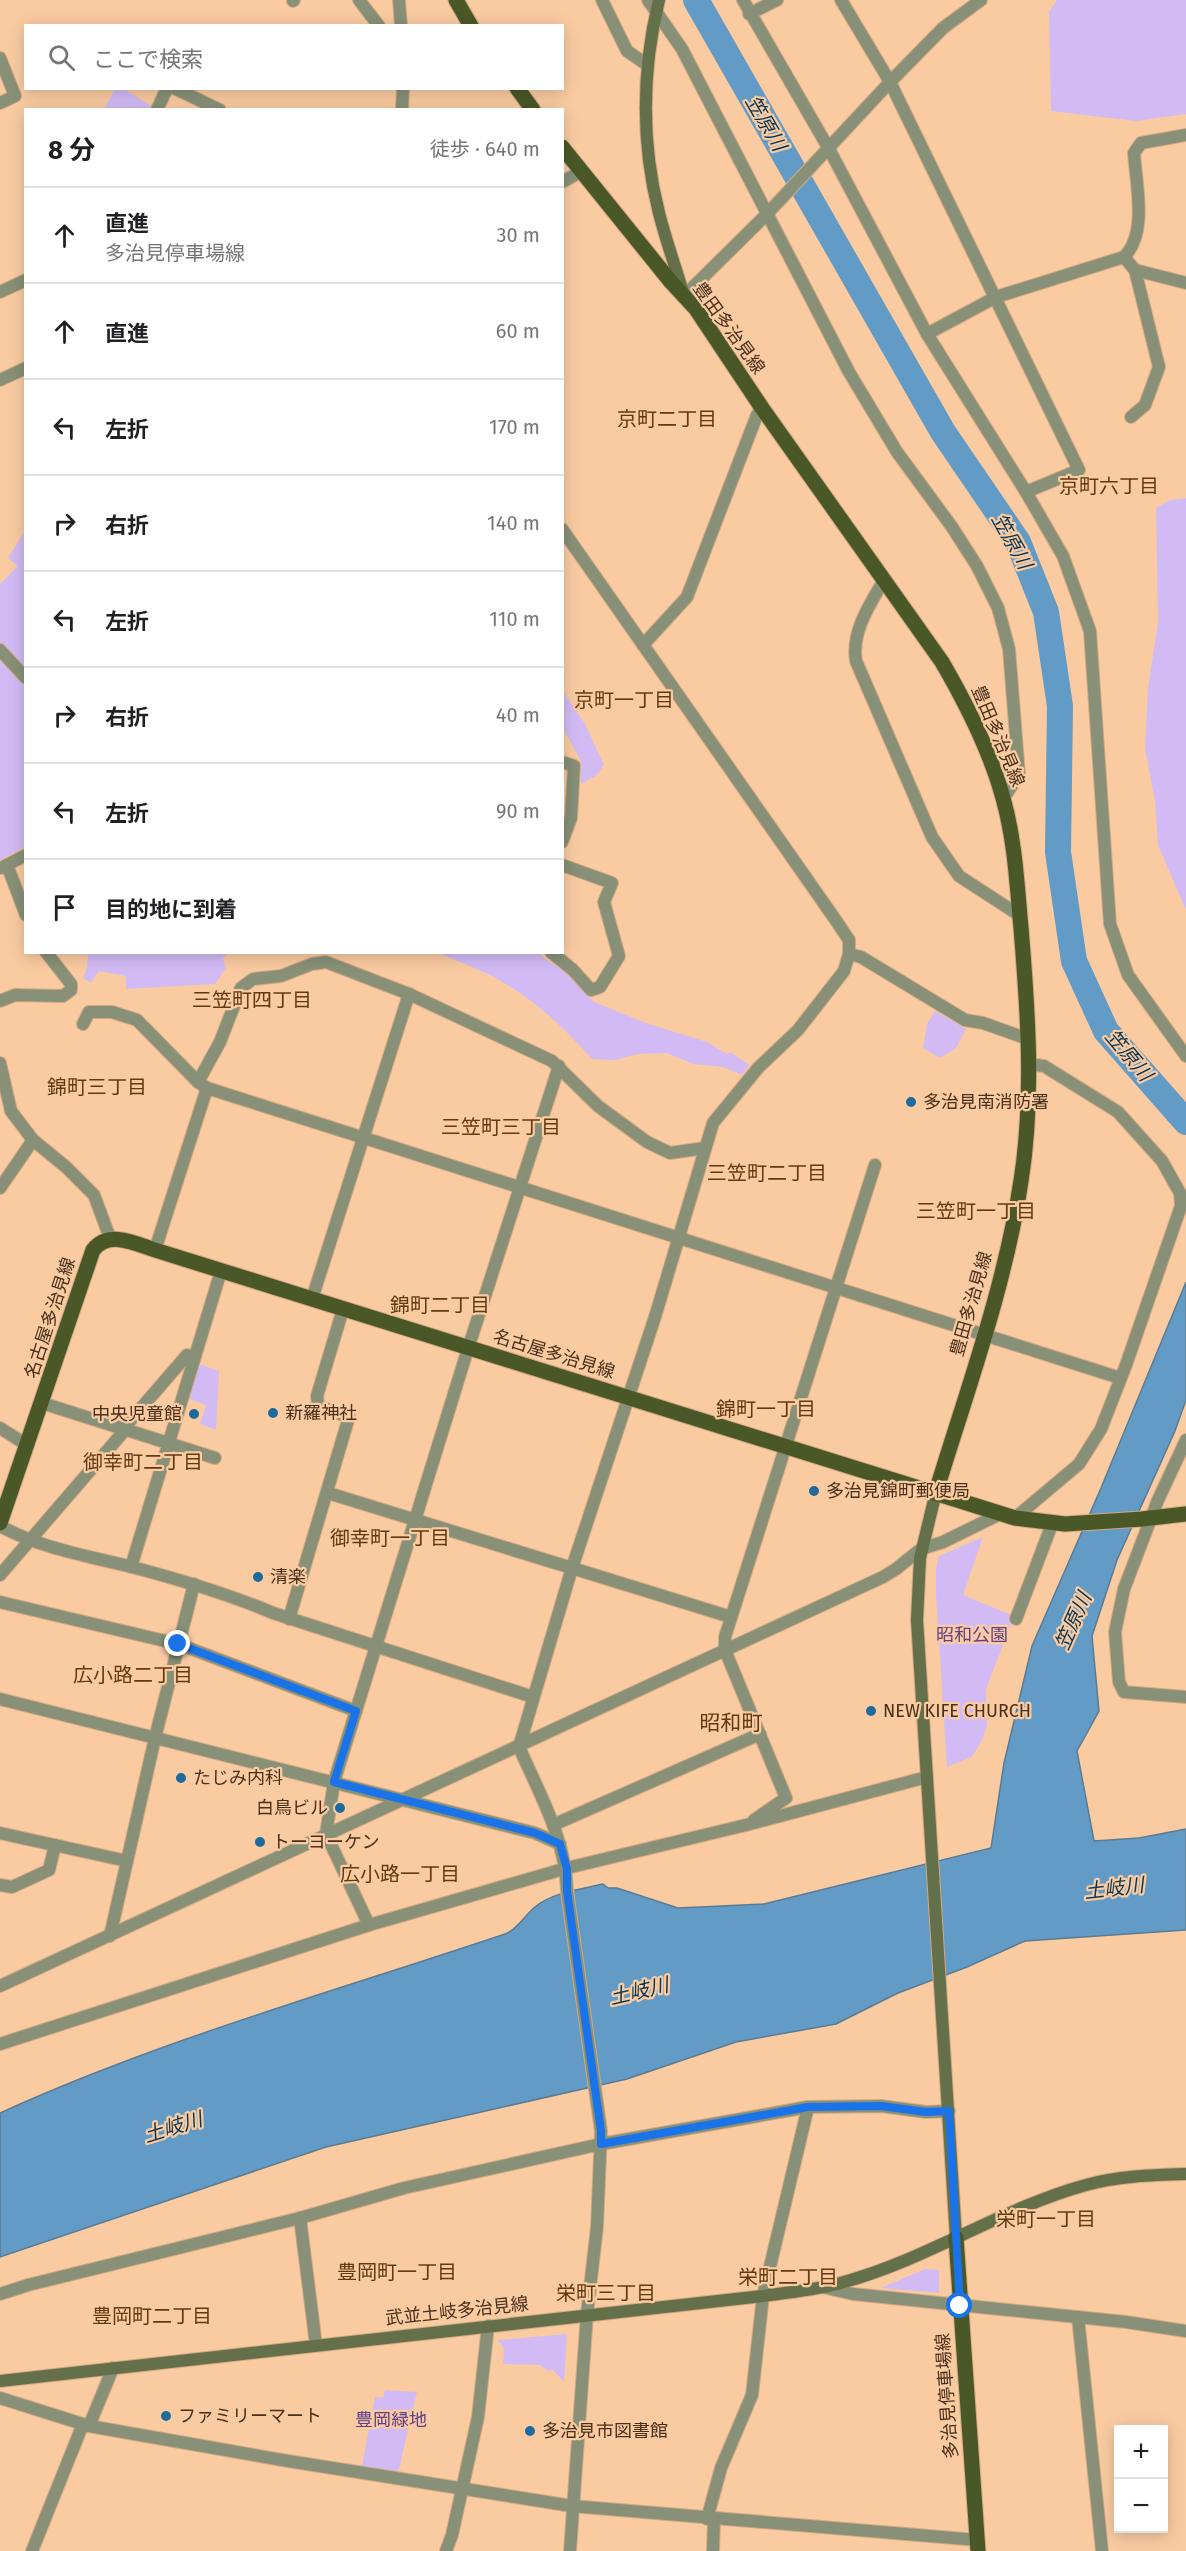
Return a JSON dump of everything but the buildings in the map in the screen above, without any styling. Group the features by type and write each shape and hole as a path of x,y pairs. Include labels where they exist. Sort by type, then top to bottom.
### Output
{"main road":[{"path":"456,0 470,24"},
{"path":"659,0 646,64 645,105 652,178 658,212 684,296"},
{"path":"518,90 532,108"},
{"name":"豊田多治見線","path":"564,149 696,309 762,408 942,662 963,699 988,753 1003,799 1010,834 1019,915 1028,1039 1026,1133 1021,1181 1010,1236 984,1334 936,1492"},
{"name":"名古屋多治見線","path":"0,1525 93,1250 99,1242 110,1238 627,1396 1008,1516 1058,1524 1186,1514"},
{"path":"936,1492 921,1549 917,1620 956,2238"},
{"name":"武並土岐多治見線","path":"0,2381 763,2296 821,2287 843,2283 877,2271 1025,2206 1087,2184 1144,2176 1186,2174"},
{"name":"多治見停車場線","path":"956,2238 977,2546"}],"street":[{"path":"359,0 377,24"},
{"path":"399,0 401,24"},
{"path":"602,0 627,51 646,64"},
{"path":"648,0 682,49 849,372 897,452 952,527 977,566 998,608 1009,649 1019,775 1003,799"},
{"path":"743,0 749,14 829,149 927,334 1026,492 1063,556 1090,631 1110,924 1128,975 1186,1056"},
{"path":"749,14 777,0"},
{"path":"841,0 890,82 1079,470 1026,492"},
{"path":"684,296 767,214 943,28 981,0"},
{"path":"0,58 15,96 0,103"},
{"path":"158,108 166,90"},
{"path":"178,90 216,108"},
{"path":"402,108 403,90"},
{"path":"927,334 996,297 1124,257 1132,248 1139,230 1134,153 1142,143 1186,135"},
{"path":"564,181 582,171"},
{"path":"1124,257 1135,270 1159,367 1144,405 1131,417"},
{"path":"1135,270 1186,283"},
{"path":"0,292 24,282"},
{"path":"0,380 24,369"},
{"path":"643,645 687,597 757,415 762,408"},
{"path":"564,533 849,940 849,954 844,970 798,1030 758,1068 713,1123 572,1568 519,1747 553,1825 567,1869 567,1891 601,2131 597,2227 587,2314 570,2551"},
{"path":"884,580 863,618 856,640 854,651 860,672 932,837 959,876 1019,915"},
{"path":"0,650 24,676"},
{"path":"564,763 574,766 571,818 564,837"},
{"path":"24,856 4,867 24,911"},
{"path":"553,954 573,970 591,990 600,987 619,956 603,902 612,883 564,866"},
{"path":"0,1001 15,995 63,996 71,990 71,984 48,954"},
{"path":"849,954 861,957 965,1020 983,1023 1028,1039"},
{"path":"155,1250 203,1085 241,988 253,979 281,976 312,964 326,962 409,994 552,1061 598,1106 646,1142 670,1153 705,1148"},
{"path":"312,1299 409,994"},
{"path":"83,1024 89,1012 112,1012 130,1016 203,1085 1120,1378"},
{"path":"0,1063 11,1111 33,1140 66,1167 94,1195 110,1238"},
{"path":"0,1986 883,1577 897,1569 921,1549 1008,1516 1079,1464 1101,1429 1178,1220 1181,1206 1180,1193 1162,1161 1118,1112 1044,1066 1028,1064"},
{"path":"369,1925 326,1834 334,1782 468,1348 559,1066"},
{"path":"0,1188 33,1140"},
{"path":"746,1825 786,1798 725,1650 725,1637 875,1165"},
{"path":"131,1567 221,1271"},
{"path":"289,1618 349,1417 318,1406 316,1396 343,1309"},
{"path":"0,1575 187,1355"},
{"path":"42,1403 215,1458"},
{"path":"0,1428 27,1445"},
{"path":"1186,1440 1148,1518 1124,1588 1115,1632 1119,1682 1124,1692 1186,1697"},
{"path":"328,1493 731,1617"},
{"path":"1016,1619 1058,1524"},
{"path":"0,1525 29,1542 194,1584 289,1618 533,1697"},
{"path":"110,1936 155,1738 194,1584"},
{"path":"0,1602 178,1644 356,1711"},
{"path":"0,1699 535,1833 560,1844"},
{"path":"553,1825 760,1734"},
{"path":"0,2044 369,1925 567,1869 927,1783"},
{"path":"0,1833 127,1861"},
{"path":"0,1885 12,1887 49,1870 55,1845"},
{"path":"0,2294 28,2285 300,2218 404,2188 601,2144 808,2107 881,2106 926,2112 949,2111"},
{"path":"713,2551 710,2519 721,2468 752,2395 763,2296 808,2107"},
{"path":"300,2218 316,2344"},
{"path":"821,2287 853,2294 1078,2317 1186,2331"},
{"path":"1078,2317 1102,2551"},
{"path":"446,2551 452,2535 478,2417 488,2326"},
{"path":"32,2551 113,2368"},
{"path":"0,2398 86,2425 288,2461 572,2506 977,2546"}],"green space":[{"path":"1057,0 1186,0 1186,114 1136,121 1051,111 1049,12"},
{"path":"114,90 126,90 153,107 152,108 105,108"},
{"path":"1186,498 1186,910 1158,845 1155,801 1145,749 1148,688 1158,622 1156,508 1170,500"},
{"path":"24,533 24,672 20,677 24,681 24,848 0,860 0,584 18,566 8,558"},
{"path":"564,692 585,724 604,765 597,775 581,784 581,761 564,730"},
{"path":"88,954 227,954 223,958 226,968 215,984 126,989 126,976 99,971 91,983 83,978 87,968"},
{"path":"441,954 538,954 565,972 594,1002 646,1023 707,1042 727,1054 730,1052 749,1065 742,1075 723,1067 693,1064 667,1053 638,1054 615,1060 592,1059 552,1018 518,992 490,975"},
{"path":"935,1011 966,1029 956,1048 940,1058 923,1048 927,1024"},
{"path":"199,1364 219,1371 216,1430 200,1424 206,1405 189,1399"},
{"name":"昭和公園","path":"983,1537 963,1595 1014,1616 986,1689 987,1725 983,1738 972,1757 947,1767 936,1568 939,1556"},
{"path":"925,2269 939,2270 939,2293 881,2288"},
{"path":"567,2334 564,2382 552,2369 548,2371 540,2365 503,2364 504,2349 498,2340"},
{"name":"豊岡緑地","path":"385,2390 417,2392 398,2473 362,2466 375,2397 383,2398"}],"water":[{"name":"土岐川","path":"1186,1282 1186,1400 1175,1431 1117,1560 1092,1636 1099,1711 1077,1751 1094,1841 1139,1838 1186,1829 1186,1930 1025,1941 967,1967 898,1993 836,2024 736,2042 627,2079 326,2147 0,2257 0,2113 62,2086 250,2017 505,1934 542,1902 568,1892 603,1884 608,1888 617,1888 678,1908 764,1904 991,1848 1004,1763 1032,1646 1101,1488"}],"waterway":[{"name":"笠原川","path":"696,0 943,432 1018,542 1046,612 1060,706 1058,852 1074,961 1106,1031 1186,1122"}],"place":[{"name":"多治見南消防署","path":"911,1102"},
{"name":"新羅神社","path":"273,1413"},
{"name":"中央児童館","path":"194,1414"},
{"name":"多治見錦町郵便局","path":"814,1491"},
{"name":"清楽","path":"258,1577"},
{"name":"NEW KIFE CHURCH","path":"871,1711"},
{"name":"たじみ内科","path":"181,1778"},
{"name":"白鳥ビル","path":"340,1808"},
{"name":"トーヨーケン","path":"260,1842"},
{"name":"ファミリーマート","path":"166,2416"},
{"name":"多治見市図書館","path":"530,2431"}],"district":[{"name":"京町二丁目","path":"667,419"},
{"name":"京町六丁目","path":"1109,486"},
{"name":"京町一丁目","path":"624,700"},
{"name":"三笠町四丁目","path":"252,1000"},
{"name":"錦町三丁目","path":"97,1087"},
{"name":"三笠町三丁目","path":"501,1127"},
{"name":"三笠町二丁目","path":"767,1173"},
{"name":"三笠町一丁目","path":"976,1211"},
{"name":"錦町二丁目","path":"440,1305"},
{"name":"錦町一丁目","path":"766,1409"},
{"name":"御幸町二丁目","path":"143,1462"},
{"name":"御幸町一丁目","path":"390,1538"},
{"name":"広小路二丁目","path":"133,1675"},
{"name":"昭和町","path":"731,1723"},
{"name":"広小路一丁目","path":"400,1874"},
{"name":"栄町一丁目","path":"1046,2219"},
{"name":"豊岡町一丁目","path":"397,2272"},
{"name":"栄町二丁目","path":"788,2277"},
{"name":"栄町三丁目","path":"606,2293"},
{"name":"豊岡町二丁目","path":"152,2316"}],"route":[{"path":"178,1644 356,1711 334,1782 535,1833 560,1844 567,1869 567,1891 601,2144 808,2107 881,2106 926,2112 949,2111 960,2306"}]}
